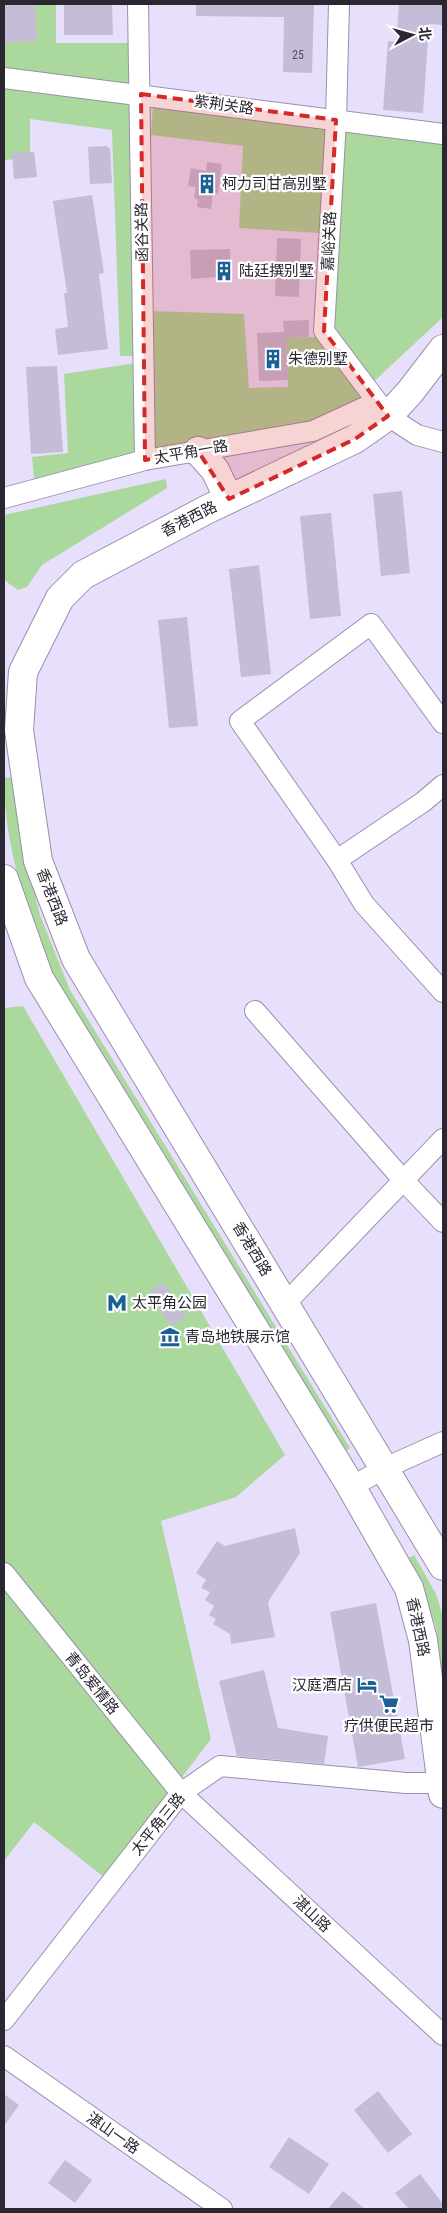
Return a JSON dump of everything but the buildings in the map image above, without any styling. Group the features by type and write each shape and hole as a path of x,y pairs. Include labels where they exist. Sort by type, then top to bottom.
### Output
{"main road":[{"name":"香港西路","path":"443,349 410,392 382,409 355,438 229,499 84,575 60,598 23,672 19,730 38,862 76,959 443,1566"},
{"path":"198,451 215,470 229,499"},
{"name":"香港西路","path":"4,879 39,978 351,1488 409,1588 423,1640 443,1788"}],"street":[{"name":"函谷关路","path":"138,4 141,94 145,460"},
{"name":"嘉峪关路","path":"339,4 336,120 324,331 382,409"},
{"name":"紫荆关路","path":"4,78 443,134"},
{"name":"太平角一路","path":"4,498 145,460 314,431 382,409"},
{"path":"382,409 417,435 443,442"},
{"path":"443,724 371,624 240,721 338,860 364,904 443,992"},
{"path":"338,860 423,802 443,784"},
{"path":"255,1011 404,1181 443,1222"},
{"path":"285,1304 443,1139"},
{"path":"351,1488 385,1468 443,1442"},
{"name":"青岛爱情路","path":"4,1573 181,1793"},
{"name":"太平角三路","path":"4,2020 181,1793 220,1766 443,1788"},
{"name":"湛山路","path":"181,1793 443,2035"},
{"name":"湛山一路","path":"4,2056 222,2209"}],"highlighted area":[{"path":"141,94 336,120 324,331 388,416 355,439 229,499 198,451 145,460"}],"green space":[{"path":"4,4 56,4 56,43 134,43 136,88 4,71"},
{"path":"4,84 134,102 138,356 120,356 112,130 30,119 30,158 4,160"},
{"path":"153,105 326,128 319,233 239,228 243,146 151,135"},
{"path":"343,126 443,141 443,317 369,386 331,327"},
{"path":"151,311 244,314 249,388 288,387 286,338 319,337 363,399 304,429 151,453"},
{"path":"136,363 138,452 34,479 32,457 68,453 64,374"},
{"path":"166,479 167,488 42,565 27,587 18,590 4,580 4,515"},
{"path":"14,777 21,838 40,915 70,990 350,1448 341,1455 61,997 40,944 22,890 9,835 5,807 4,778"},
{"name":"太平角公园","path":"23,1006 285,1455 236,1497 161,1521 211,1739 105,1878 34,1822 4,1861 4,1008"},
{"path":"414,1555 436,1594 443,1617 443,1683 436,1627 425,1598 406,1560"}],"place":[{"name":"柯力司甘高别墅","path":"207,184"},
{"name":"陆廷撰别墅","path":"224,271"},
{"name":"朱德别墅","path":"273,359"},
{"name":"太平角公园","path":"117,1303"},
{"name":"青岛地铁展示馆","path":"170,1337"},
{"name":"汉庭酒店","path":"367,1685"},
{"name":"疗供便民超市","path":"389,1704"}]}
